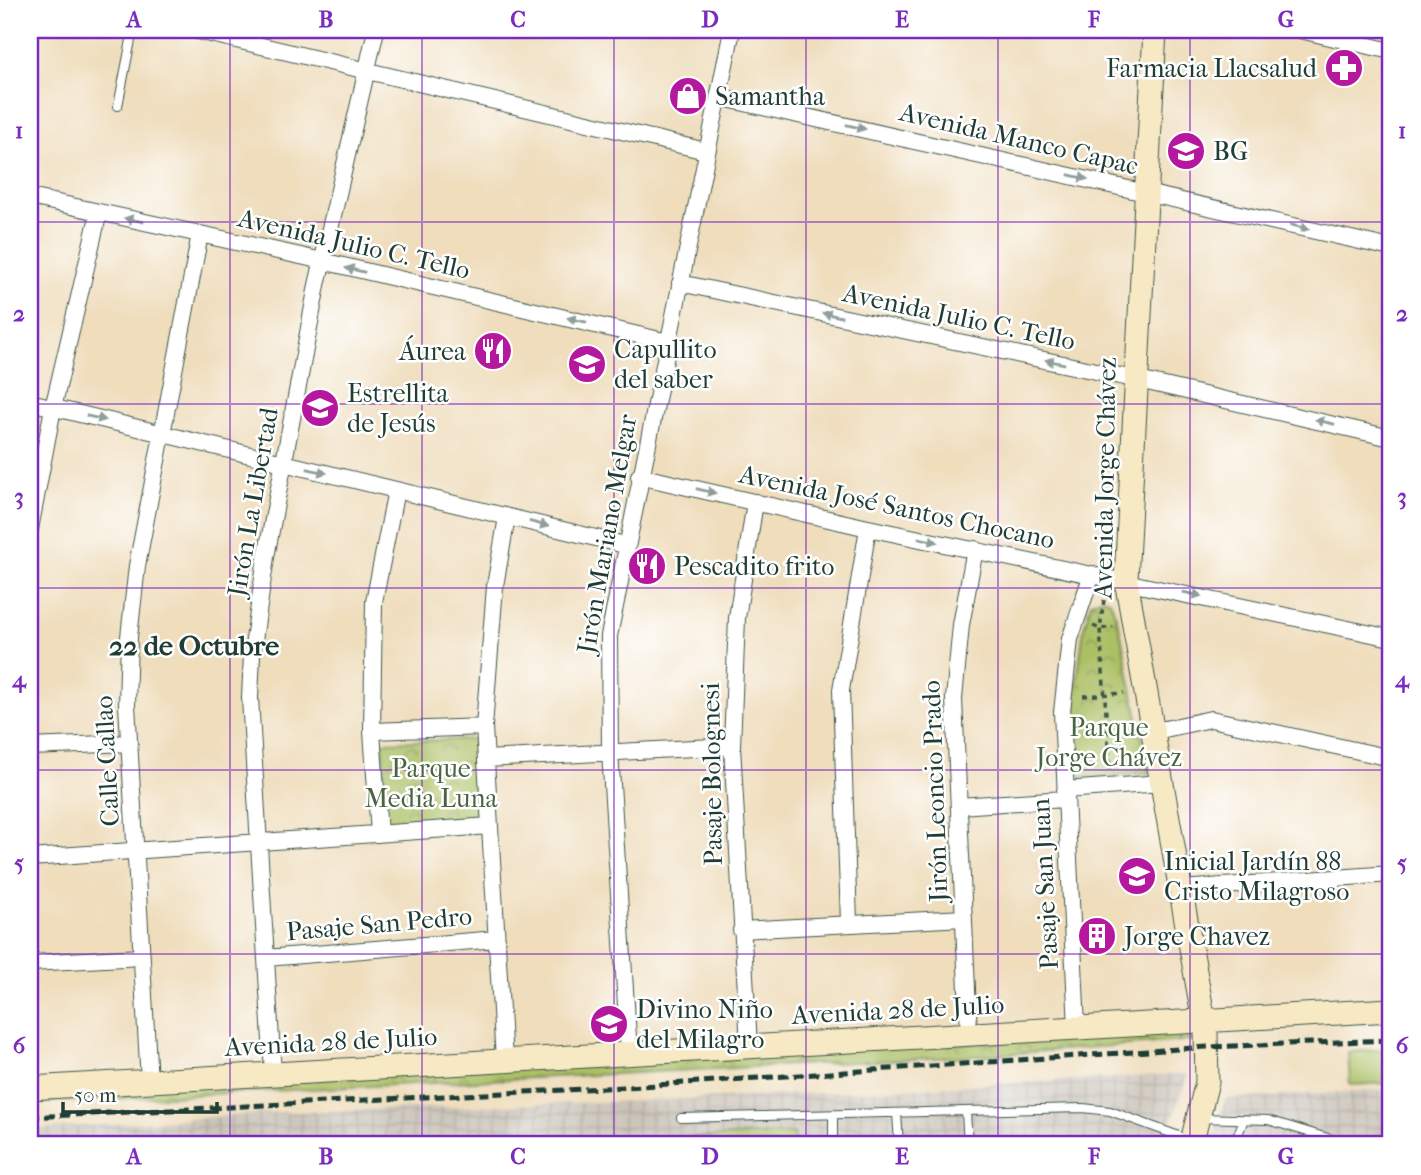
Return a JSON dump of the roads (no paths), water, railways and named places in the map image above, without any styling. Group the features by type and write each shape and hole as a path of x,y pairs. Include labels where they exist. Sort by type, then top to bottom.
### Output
{"street":[{"path":"194,30 706,151"},
{"name":"Jirón La Libertad","path":"273,1073 250,698 252,654 322,261 376,30"},
{"name":"Jirón Mariano Melgar","path":"629,1053 610,752 609,636 639,476 732,30"},
{"name":"Avenida Jorge Chávez","path":"1155,30 1134,379 1108,577 1131,623 1162,783 1207,1047 1207,1082 1192,1143"},
{"path":"1300,30 1391,51"},
{"name":"Avenida Manco Capac","path":"718,97 1391,248"},
{"name":"Avenida Julio C. Tello","path":"30,197 322,261 668,342"},
{"path":"30,529 54,408 99,212"},
{"name":"Calle Callao","path":"149,1080 130,743 129,637 137,566 160,433 200,234"},
{"name":"Avenida Julio C. Tello","path":"680,283 1134,379 1391,438"},
{"path":"30,402 625,545"},
{"name":"Avenida José Santos Chocano","path":"639,476 868,528 1391,638"},
{"path":"379,834 372,731 374,602 396,490"},
{"name":"Pasaje Bolognesi","path":"749,1046 732,746 737,618 755,502"},
{"path":"504,1060 484,727 495,586 507,517"},
{"path":"849,923 841,690 868,528"},
{"name":"Jirón Leoncio Prado","path":"969,1034 954,699 956,662 975,549"},
{"name":"Pasaje San Juan","path":"1077,1028 1065,795 1063,697 1075,618 1108,577"},
{"path":"1151,732 1211,719 1391,758"},
{"path":"372,731 484,727"},
{"path":"30,747 130,743"},
{"path":"486,759 732,746"},
{"path":"959,806 1162,783"},
{"path":"30,858 490,827"},
{"path":"1181,889 1391,874"},
{"path":"741,930 964,918"},
{"name":"Pasaje San Pedro","path":"266,958 496,939"},
{"path":"30,963 142,957"},
{"name":"Avenida 28 de Julio","path":"30,1088 1391,1010"}],"lane":[{"path":"118,106 133,30"},
{"path":"681,1118 1083,1108 1110,1111 1192,1143"},
{"path":"967,1112 968,1145"},
{"path":"897,1113 899,1145"},
{"path":"833,1115 833,1145"},
{"path":"1200,1118 1282,1123 1351,1145"},
{"path":"1234,1145 1244,1119"}],"railway":[{"path":"30,1117 642,1086 1207,1047 1391,1040"}],"place":[{"name":"Farmacia Llacsalud","path":"1344,68"},
{"name":"Samantha","path":"688,96"},
{"name":"BG","path":"1186,151"},
{"name":"Áurea","path":"493,351"},
{"name":"Capullito del saber","path":"587,364"},
{"name":"Estrellita de Jesús","path":"320,408"},
{"name":"Pescadito frito","path":"647,566"},
{"name":"Inicial Jardín 88 Cristo Milagroso","path":"1137,876"},
{"name":"Jorge Chavez","path":"1097,936"},
{"name":"Divino Niño del Milagro","path":"609,1024"}],"district":[{"name":"22 de Octubre","path":"194,645"}],"park label":[{"name":"Parque Jorge Chávez","path":"1109,742"},
{"name":"Parque Media Luna","path":"431,783"}]}
